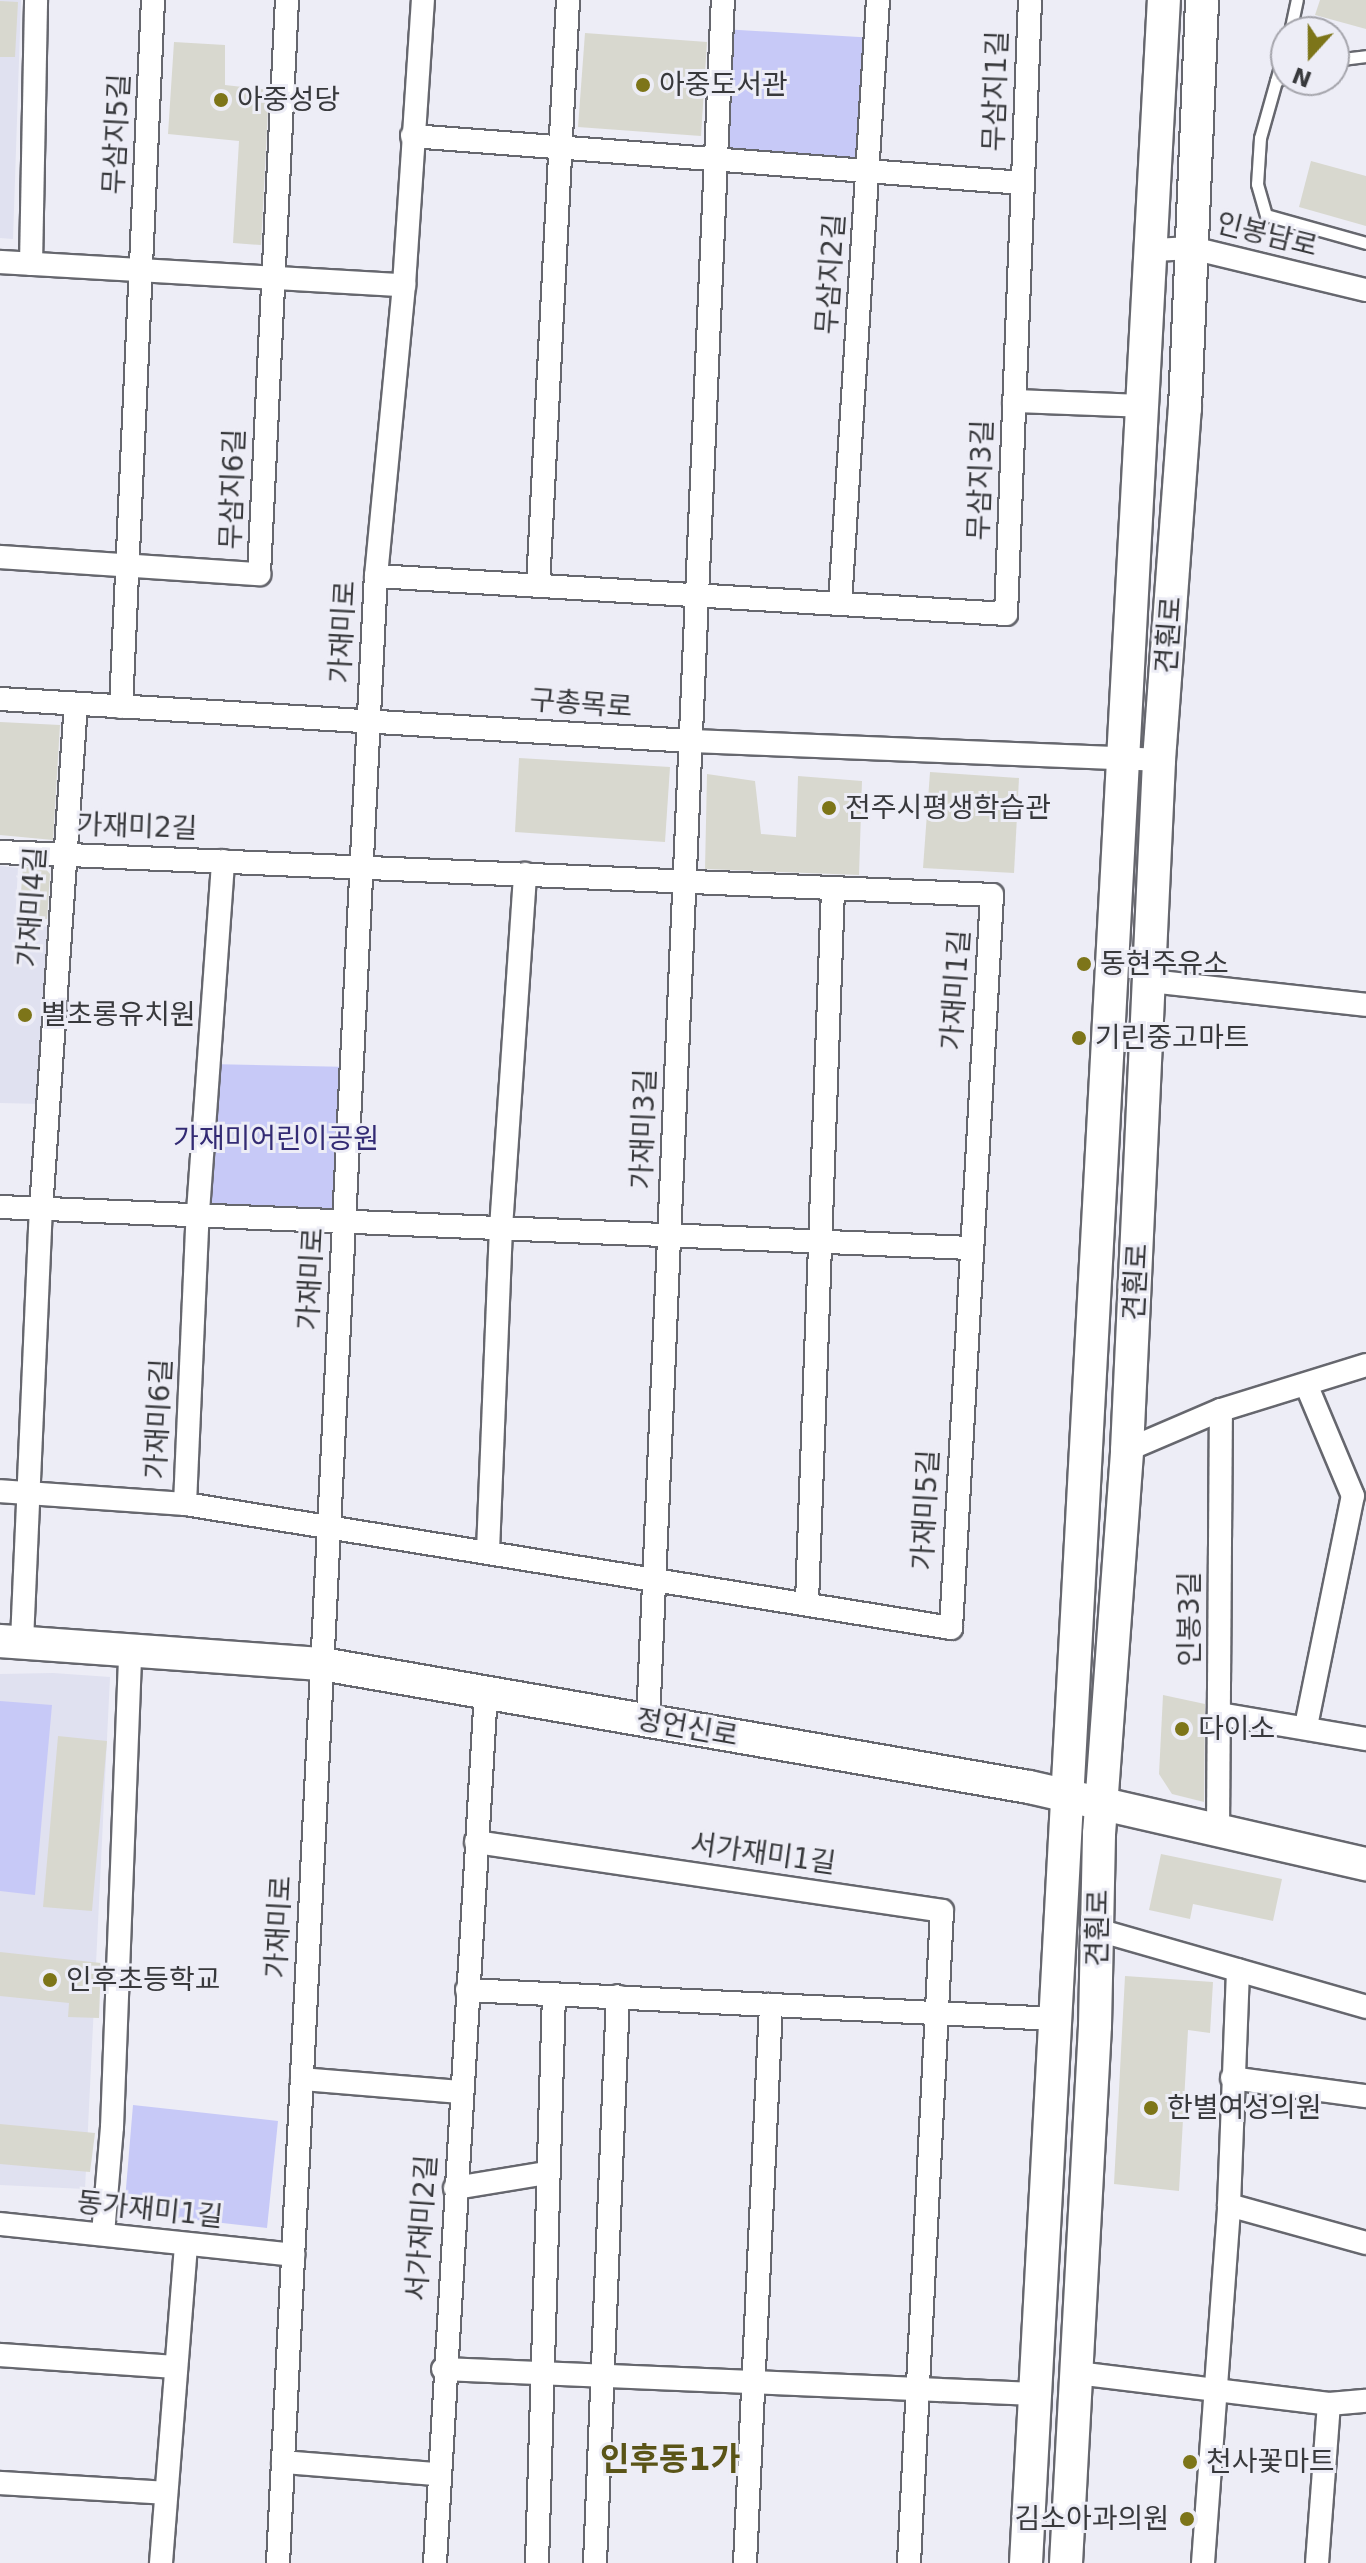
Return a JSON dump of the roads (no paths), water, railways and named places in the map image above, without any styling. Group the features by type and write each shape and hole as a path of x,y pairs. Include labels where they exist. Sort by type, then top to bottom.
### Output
{"street":[{"path":"31,264 36,0"},
{"name":"무삼지5길","path":"127,565 153,0"},
{"path":"272,276 287,0"},
{"name":"가재미로","path":"278,2563 376,576 404,285 423,0"},
{"path":"538,586 568,0"},
{"path":"684,881 723,0"},
{"name":"무삼지2길","path":"840,604 878,0"},
{"name":"무삼지1길","path":"1023,183 1030,0"},
{"name":"견훤로","path":"1026,2563 1154,250 1164,0"},
{"name":"견훤로","path":"1066,2563 1098,1930 1101,1803 1127,1450 1159,760 1192,248 1202,0"},
{"path":"412,136 1023,183"},
{"name":"무삼지3길","path":"376,576 1006,614 1023,183"},
{"name":"인봉남로","path":"1154,250 1192,248 1366,290"},
{"path":"0,262 404,285"},
{"name":"무삼지6길","path":"0,557 259,574 272,276"},
{"path":"1014,401 1143,406"},
{"path":"121,707 127,565"},
{"name":"구총목로","path":"0,699 691,741 1159,760"},
{"name":"가재미4길","path":"27,1491 41,1209 76,704"},
{"name":"가재미2길","path":"0,852 361,867"},
{"name":"가재미2길","path":"198,1212 223,861"},
{"name":"가재미1길","path":"361,867 992,895 969,1248"},
{"path":"488,1551 501,1228 525,874"},
{"name":"가재미3길","path":"654,1578 684,881"},
{"path":"807,1602 833,888"},
{"path":"1150,981 1366,1005"},
{"path":"0,1207 198,1212 344,1222 969,1248"},
{"name":"가재미6길","path":"185,1504 198,1212"},
{"name":"가재미5길","path":"329,1526 951,1628 969,1248"},
{"path":"1127,1450 1221,1410 1366,1365"},
{"path":"1306,1384 1353,1496 1306,1726"},
{"name":"인봉3길","path":"1218,1829 1221,1410"},
{"name":"가재미6길","path":"0,1491 185,1504 329,1526"},
{"path":"11,1641 27,1491"},
{"path":"648,1722 654,1578"},
{"name":"정언신로","path":"11,1641 322,1664 1068,1796 1366,1864"},
{"path":"103,2234 112,2127 130,1648"},
{"path":"302,2079 461,2092 486,1691"},
{"path":"1219,1714 1306,1726 1366,1739"},
{"name":"서가재미1길","path":"476,1842 942,1911 917,2389"},
{"path":"1098,1930 1366,2007"},
{"path":"1203,2563 1229,2205 1238,1970"},
{"path":"467,1990 1056,2019"},
{"path":"537,2561 554,1995"},
{"path":"595,2559 618,1996"},
{"path":"745,2563 771,2005"},
{"path":"1232,2078 1366,2096"},
{"name":"서가재미2길","path":"435,2563 437,2474 461,2092"},
{"path":"455,2188 547,2173"},
{"path":"1229,2205 1366,2243"},
{"name":"동가재미1길","path":"0,2224 293,2255"},
{"path":"161,2563 186,2244"},
{"path":"0,2355 176,2367"},
{"path":"443,2369 1034,2394"},
{"path":"1077,2373 1329,2404 1366,2401"},
{"path":"909,2563 917,2389"},
{"path":"1317,2563 1329,2404"},
{"path":"283,2462 437,2474"},
{"path":"0,2483 166,2493"}],"lane":[{"path":"1275,96 1260,138 1257,184 1266,215 1366,243"}],"place":[{"name":"아중도서관","path":"643,85"},
{"name":"아중성당","path":"221,100"},
{"name":"전주시평생학습관","path":"829,808"},
{"name":"동현주유소","path":"1084,964"},
{"name":"별초롱유치원","path":"25,1015"},
{"name":"기린중고마트","path":"1079,1038"},
{"name":"다이소","path":"1182,1729"},
{"name":"인후초등학교","path":"50,1980"},
{"name":"한별여성의원","path":"1151,2108"},
{"name":"천사꽃마트","path":"1190,2462"},
{"name":"김소아과의원","path":"1187,2519"}],"district":[{"name":"인후동1가","path":"670,2459"}],"park label":[{"name":"가재미어린이공원","path":"276,1139"}]}
